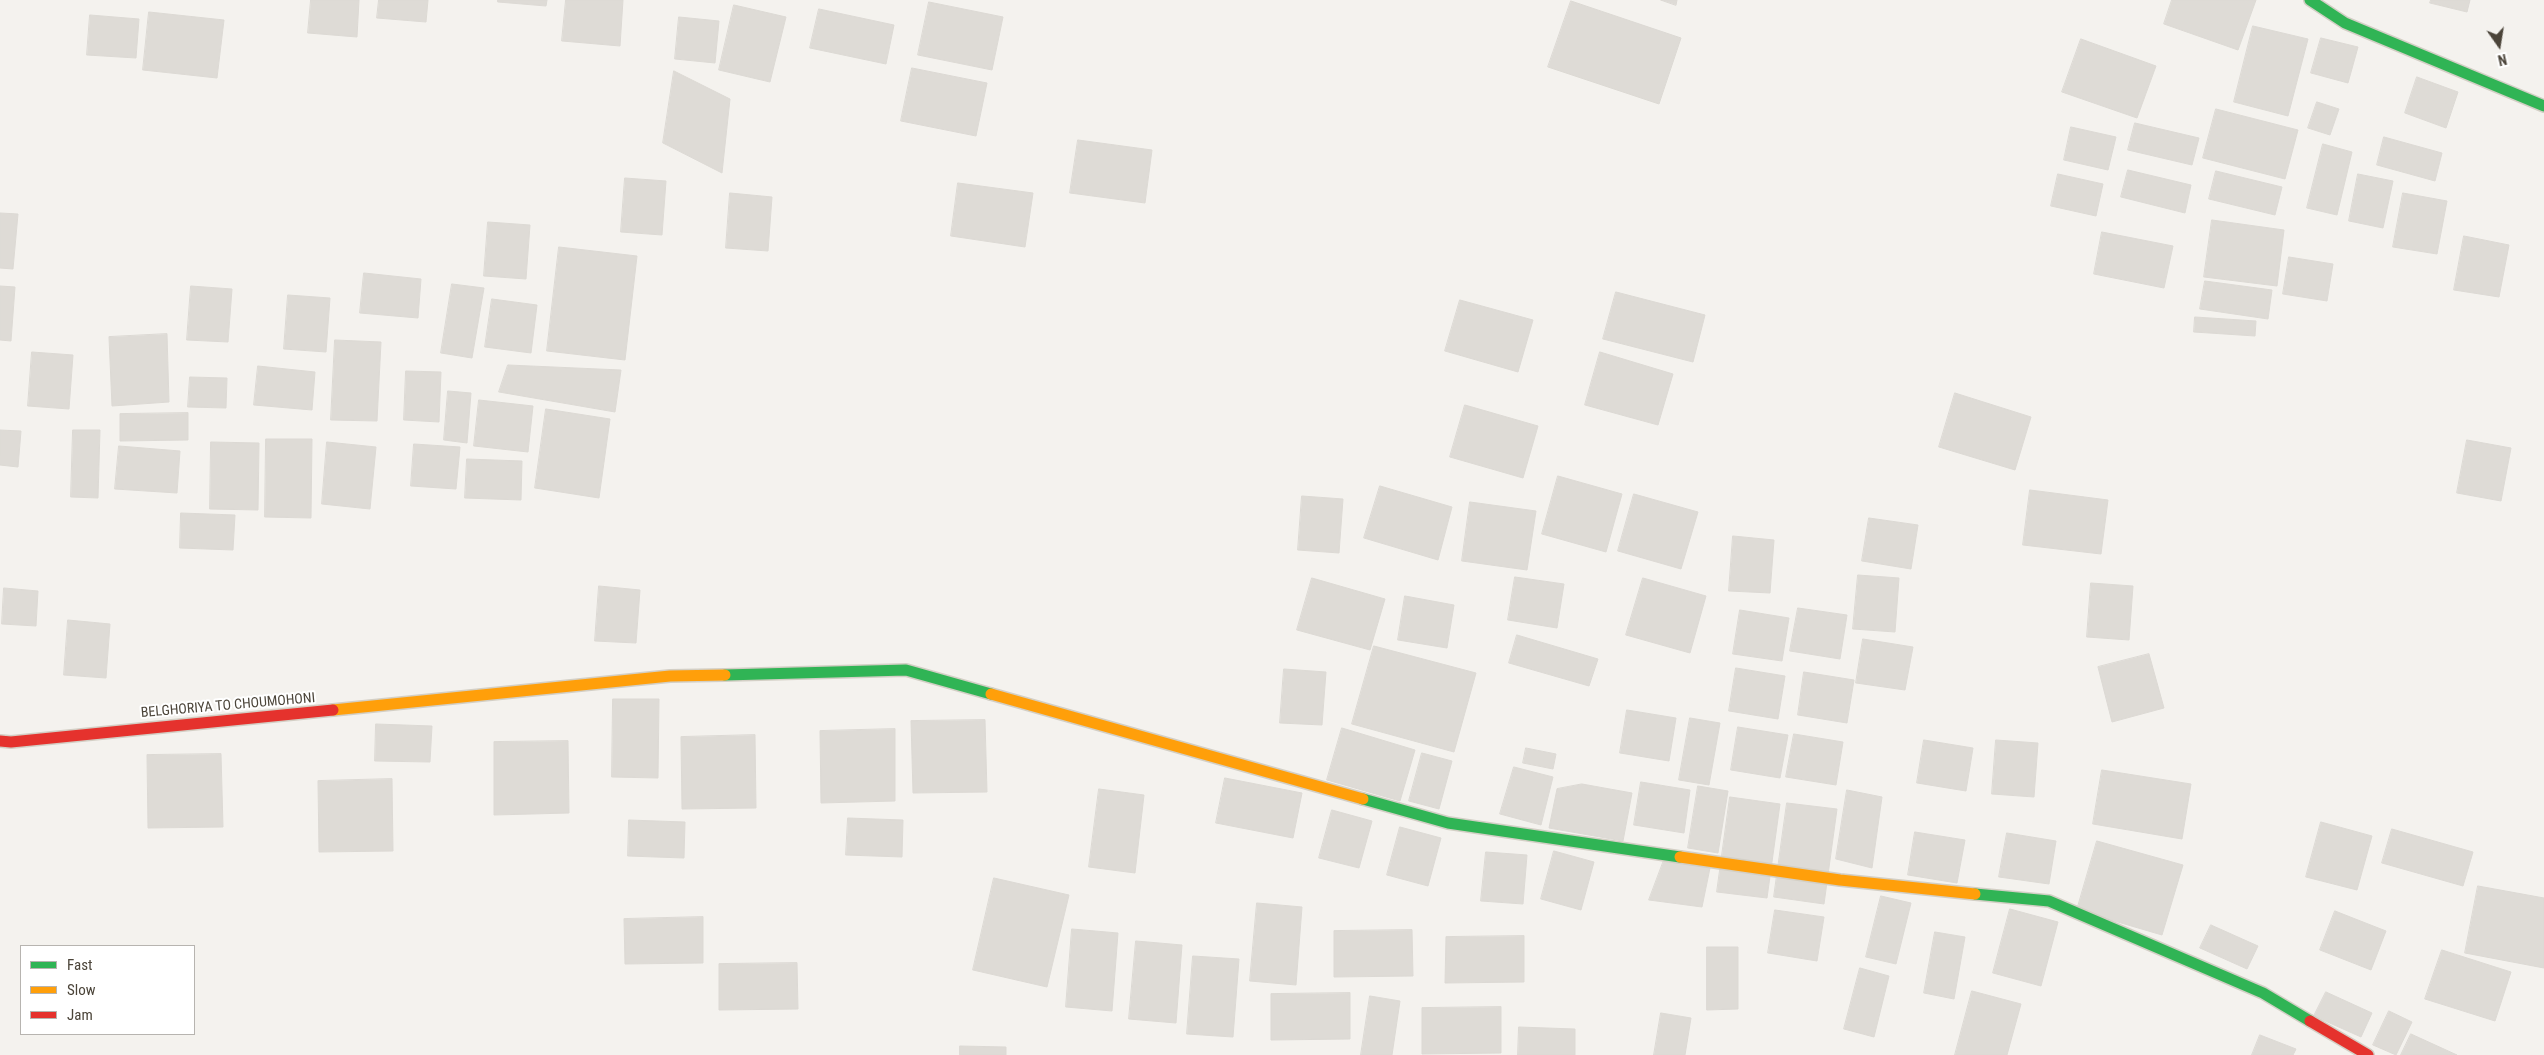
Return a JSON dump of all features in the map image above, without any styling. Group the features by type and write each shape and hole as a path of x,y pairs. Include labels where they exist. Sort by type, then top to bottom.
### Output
{"street":[{"path":"2310,0 2345,22 2544,106"},
{"name":"BELGHORIYA TO CHOUMOHONI","path":"0,741 11,742 330,711 459,695 670,676 906,670 1448,823 1840,880 2049,901 2263,993 2368,1055"}],"building":[{"path":"311,0 359,0 357,37 308,33"},
{"path":"379,0 428,0 426,22 377,18"},
{"path":"498,0 547,0 546,6 498,2"},
{"path":"566,0 623,0 620,46 562,41"},
{"path":"1661,0 1677,0 1676,5"},
{"path":"2172,0 2256,0 2238,50 2164,24"},
{"path":"2431,0 2470,0 2467,12 2430,3"},
{"path":"1571,1 1681,38 1659,104 1548,67"},
{"path":"929,2 1003,17 992,70 918,55"},
{"path":"734,5 786,17 770,82 719,70"},
{"path":"819,9 894,25 886,64 810,48"},
{"path":"149,12 224,20 217,78 143,70"},
{"path":"90,15 139,19 136,58 87,55"},
{"path":"679,17 719,21 715,63 675,59"},
{"path":"2253,26 2308,39 2288,116 2234,102"},
{"path":"2321,38 2358,47 2348,83 2311,73"},
{"path":"2081,39 2156,66 2137,118 2062,92"},
{"path":"912,68 987,83 976,136 901,121"},
{"path":"674,71 730,99 722,173 663,143"},
{"path":"2417,77 2458,92 2446,128 2405,113"},
{"path":"2317,102 2339,109 2330,135 2308,128"},
{"path":"2216,109 2298,130 2285,179 2203,158"},
{"path":"2135,123 2199,138 2192,165 2128,150"},
{"path":"2071,127 2116,137 2108,170 2064,160"},
{"path":"2384,137 2442,153 2435,181 2377,165"},
{"path":"1078,140 1152,150 1145,203 1070,193"},
{"path":"2323,144 2352,152 2337,215 2307,208"},
{"path":"2128,170 2191,185 2185,213 2121,197"},
{"path":"2216,171 2282,187 2275,215 2209,199"},
{"path":"2058,174 2103,184 2096,216 2051,206"},
{"path":"2358,174 2393,181 2383,228 2349,221"},
{"path":"625,178 666,181 662,235 621,232"},
{"path":"958,183 1033,193 1025,247 951,236"},
{"path":"730,193 772,197 768,251 726,248"},
{"path":"2403,193 2447,201 2437,254 2393,247"},
{"path":"0,213 18,214 13,269 0,268"},
{"path":"2212,220 2284,230 2277,286 2204,277"},
{"path":"488,222 530,225 526,279 484,276"},
{"path":"2102,232 2173,246 2164,288 2094,274"},
{"path":"2464,236 2509,245 2499,297 2454,290"},
{"path":"559,247 637,256 625,360 547,351"},
{"path":"2289,257 2333,264 2327,301 2283,294"},
{"path":"364,273 421,279 418,318 360,313"},
{"path":"2205,281 2272,290 2268,319 2200,309"},
{"path":"452,284 484,288 472,358 441,353"},
{"path":"0,286 15,287 11,341 0,340"},
{"path":"191,286 232,289 228,342 187,340"},
{"path":"1616,292 1705,315 1693,362 1603,339"},
{"path":"288,295 330,298 326,352 284,349"},
{"path":"492,299 537,305 531,353 485,347"},
{"path":"1460,300 1533,320 1518,372 1445,351"},
{"path":"2195,317 2256,321 2255,336 2194,332"},
{"path":"167,334 169,402 112,406 109,337"},
{"path":"335,340 381,342 377,421 331,420"},
{"path":"32,352 73,355 69,409 28,406"},
{"path":"1600,352 1673,374 1658,425 1585,405"},
{"path":"508,365 621,370 615,412 499,392"},
{"path":"258,366 315,372 312,410 254,405"},
{"path":"406,371 441,372 439,422 404,420"},
{"path":"190,377 227,378 226,408 188,407"},
{"path":"448,391 471,393 467,443 444,440"},
{"path":"1955,393 2031,417 2015,470 1939,447"},
{"path":"479,400 533,406 528,452 474,446"},
{"path":"1465,405 1538,426 1523,478 1450,457"},
{"path":"546,409 610,419 599,498 535,488"},
{"path":"188,413 188,440 120,441 120,414"},
{"path":"0,430 21,431 18,467 0,465"},
{"path":"73,430 100,430 98,498 71,497"},
{"path":"266,439 312,439 311,518 265,517"},
{"path":"2467,440 2511,448 2501,501 2457,493"},
{"path":"211,442 259,443 258,510 210,509"},
{"path":"327,442 376,447 370,509 322,504"},
{"path":"414,444 460,447 456,489 411,486"},
{"path":"119,446 180,451 177,493 115,489"},
{"path":"467,459 522,461 521,500 465,498"},
{"path":"1558,476 1622,494 1606,552 1542,534"},
{"path":"1380,486 1452,507 1438,560 1364,538"},
{"path":"2030,490 2108,500 2101,554 2023,545"},
{"path":"1634,494 1698,512 1681,569 1618,551"},
{"path":"1302,496 1343,499 1339,553 1298,550"},
{"path":"1470,502 1536,511 1527,570 1462,561"},
{"path":"181,513 235,515 233,550 180,548"},
{"path":"1869,518 1918,525 1911,569 1862,561"},
{"path":"1733,536 1774,540 1770,593 1729,591"},
{"path":"1858,575 1899,578 1895,632 1853,629"},
{"path":"1515,577 1564,584 1557,628 1508,620"},
{"path":"1312,578 1385,599 1370,650 1297,630"},
{"path":"1643,578 1706,596 1690,653 1626,635"},
{"path":"2091,583 2133,586 2129,640 2087,637"},
{"path":"599,586 640,590 636,643 595,641"},
{"path":"4,588 38,591 36,626 2,624"},
{"path":"1405,596 1454,605 1447,648 1398,640"},
{"path":"1798,608 1847,615 1840,659 1790,651"},
{"path":"1740,610 1789,618 1782,661 1733,654"},
{"path":"68,620 110,624 106,678 64,675"},
{"path":"1517,635 1598,659 1589,686 1509,663"},
{"path":"1863,639 1913,647 1905,690 1856,683"},
{"path":"1374,646 1476,673 1454,752 1352,724"},
{"path":"2149,654 2164,708 2112,722 2098,667"},
{"path":"1736,668 1785,676 1778,719 1729,711"},
{"path":"1284,669 1326,672 1322,725 1280,723"},
{"path":"1804,672 1854,680 1847,723 1798,715"},
{"path":"613,699 659,699 658,778 612,777"},
{"path":"1627,710 1676,718 1669,761 1620,753"},
{"path":"1690,718 1720,723 1709,785 1679,780"},
{"path":"985,720 987,792 913,793 911,721"},
{"path":"376,724 432,726 430,762 375,761"},
{"path":"1738,727 1788,735 1780,778 1731,770"},
{"path":"1342,728 1415,750 1400,801 1327,780"},
{"path":"895,729 895,801 821,803 820,731"},
{"path":"1794,734 1843,742 1836,785 1786,777"},
{"path":"755,735 756,808 682,809 681,737"},
{"path":"1924,740 1973,748 1966,791 1917,783"},
{"path":"1996,740 2038,743 2034,797 1992,794"},
{"path":"568,741 569,813 494,815 494,742"},
{"path":"1526,748 1556,754 1553,769 1523,763"},
{"path":"1422,753 1452,761 1439,809 1409,801"},
{"path":"221,754 223,827 148,828 147,755"},
{"path":"1514,767 1553,777 1541,825 1500,814"},
{"path":"2102,770 2191,784 2182,839 2093,824"},
{"path":"1225,778 1302,793 1293,838 1216,823"},
{"path":"392,779 393,851 319,852 318,781"},
{"path":"1641,782 1690,790 1684,833 1634,825"},
{"path":"1582,784 1632,793 1623,841 1549,828 1557,789"},
{"path":"1698,786 1728,791 1718,853 1688,848"},
{"path":"1099,789 1144,795 1135,873 1089,867"},
{"path":"1847,790 1882,797 1872,868 1836,859"},
{"path":"1730,797 1780,804 1767,898 1717,892"},
{"path":"1787,803 1837,809 1824,904 1774,897"},
{"path":"1332,810 1372,821 1359,868 1319,858"},
{"path":"848,818 903,820 902,857 846,855"},
{"path":"629,820 685,822 684,858 628,856"},
{"path":"2321,822 2372,836 2357,890 2306,877"},
{"path":"1400,827 1441,838 1428,886 1387,875"},
{"path":"2392,829 2473,852 2463,886 2382,863"},
{"path":"1915,832 1965,840 1957,883 1908,875"},
{"path":"2007,833 2056,841 2049,884 1999,877"},
{"path":"2097,841 2183,865 2162,935 2077,910"},
{"path":"1554,851 1594,862 1581,910 1541,899"},
{"path":"1486,852 1527,855 1523,904 1481,901"},
{"path":"1664,860 1710,868 1702,907 1649,900"},
{"path":"994,878 1069,895 1047,987 973,970"},
{"path":"2478,886 2544,898 2544,968 2465,953"},
{"path":"1881,896 1911,903 1896,964 1866,957"},
{"path":"1257,903 1302,907 1296,985 1250,981"},
{"path":"2010,909 2058,922 2041,986 1993,973"},
{"path":"1775,910 1824,917 1817,961 1768,953"},
{"path":"2335,911 2386,931 2371,970 2320,950"},
{"path":"703,917 703,963 625,964 624,919"},
{"path":"2211,925 2258,946 2247,969 2200,948"},
{"path":"1072,929 1118,933 1112,1011 1066,1007"},
{"path":"1412,930 1413,976 1334,977 1334,931"},
{"path":"1935,932 1965,937 1954,999 1924,993"},
{"path":"1524,936 1524,982 1445,983 1446,937"},
{"path":"1136,941 1182,945 1176,1023 1129,1019"},
{"path":"1707,947 1738,947 1738,1009 1707,1010"},
{"path":"2442,950 2511,972 2495,1021 2425,999"},
{"path":"1193,956 1239,959 1233,1037 1187,1034"},
{"path":"797,963 798,1009 719,1010 719,964"},
{"path":"1860,968 1889,976 1874,1037 1844,1029"},
{"path":"1972,991 2021,1004 2007,1055 1955,1055"},
{"path":"2326,992 2372,1013 2361,1037 2314,1016"},
{"path":"1350,993 1350,1039 1271,1040 1271,994"},
{"path":"1370,996 1400,1001 1392,1055 1361,1055"},
{"path":"1501,1007 1501,1053 1422,1054 1422,1008"},
{"path":"2389,1011 2412,1022 2396,1055 2373,1045"},
{"path":"1661,1013 1691,1018 1685,1055 1654,1055"},
{"path":"1519,1027 1575,1029 1575,1055 1518,1055"},
{"path":"2411,1034 2457,1055 2401,1055"},
{"path":"2260,1035 2296,1049 2293,1055 2252,1055"},
{"path":"960,1046 1006,1047 1006,1055 960,1055"}],"traffic: fast":[{"path":"2310,0 2345,23 2544,106"},
{"path":"725,675 906,670 991,694"},
{"path":"1363,799 1448,823 1680,857"},
{"path":"1975,894 2049,901 2263,993 2310,1021"}],"traffic: slow":[{"path":"333,710 670,676 725,675"},
{"path":"991,694 1363,799"},
{"path":"1680,857 1840,880 1975,894"}],"traffic: jam":[{"path":"0,741 11,742 333,710"},
{"path":"2310,1021 2368,1055"}]}
